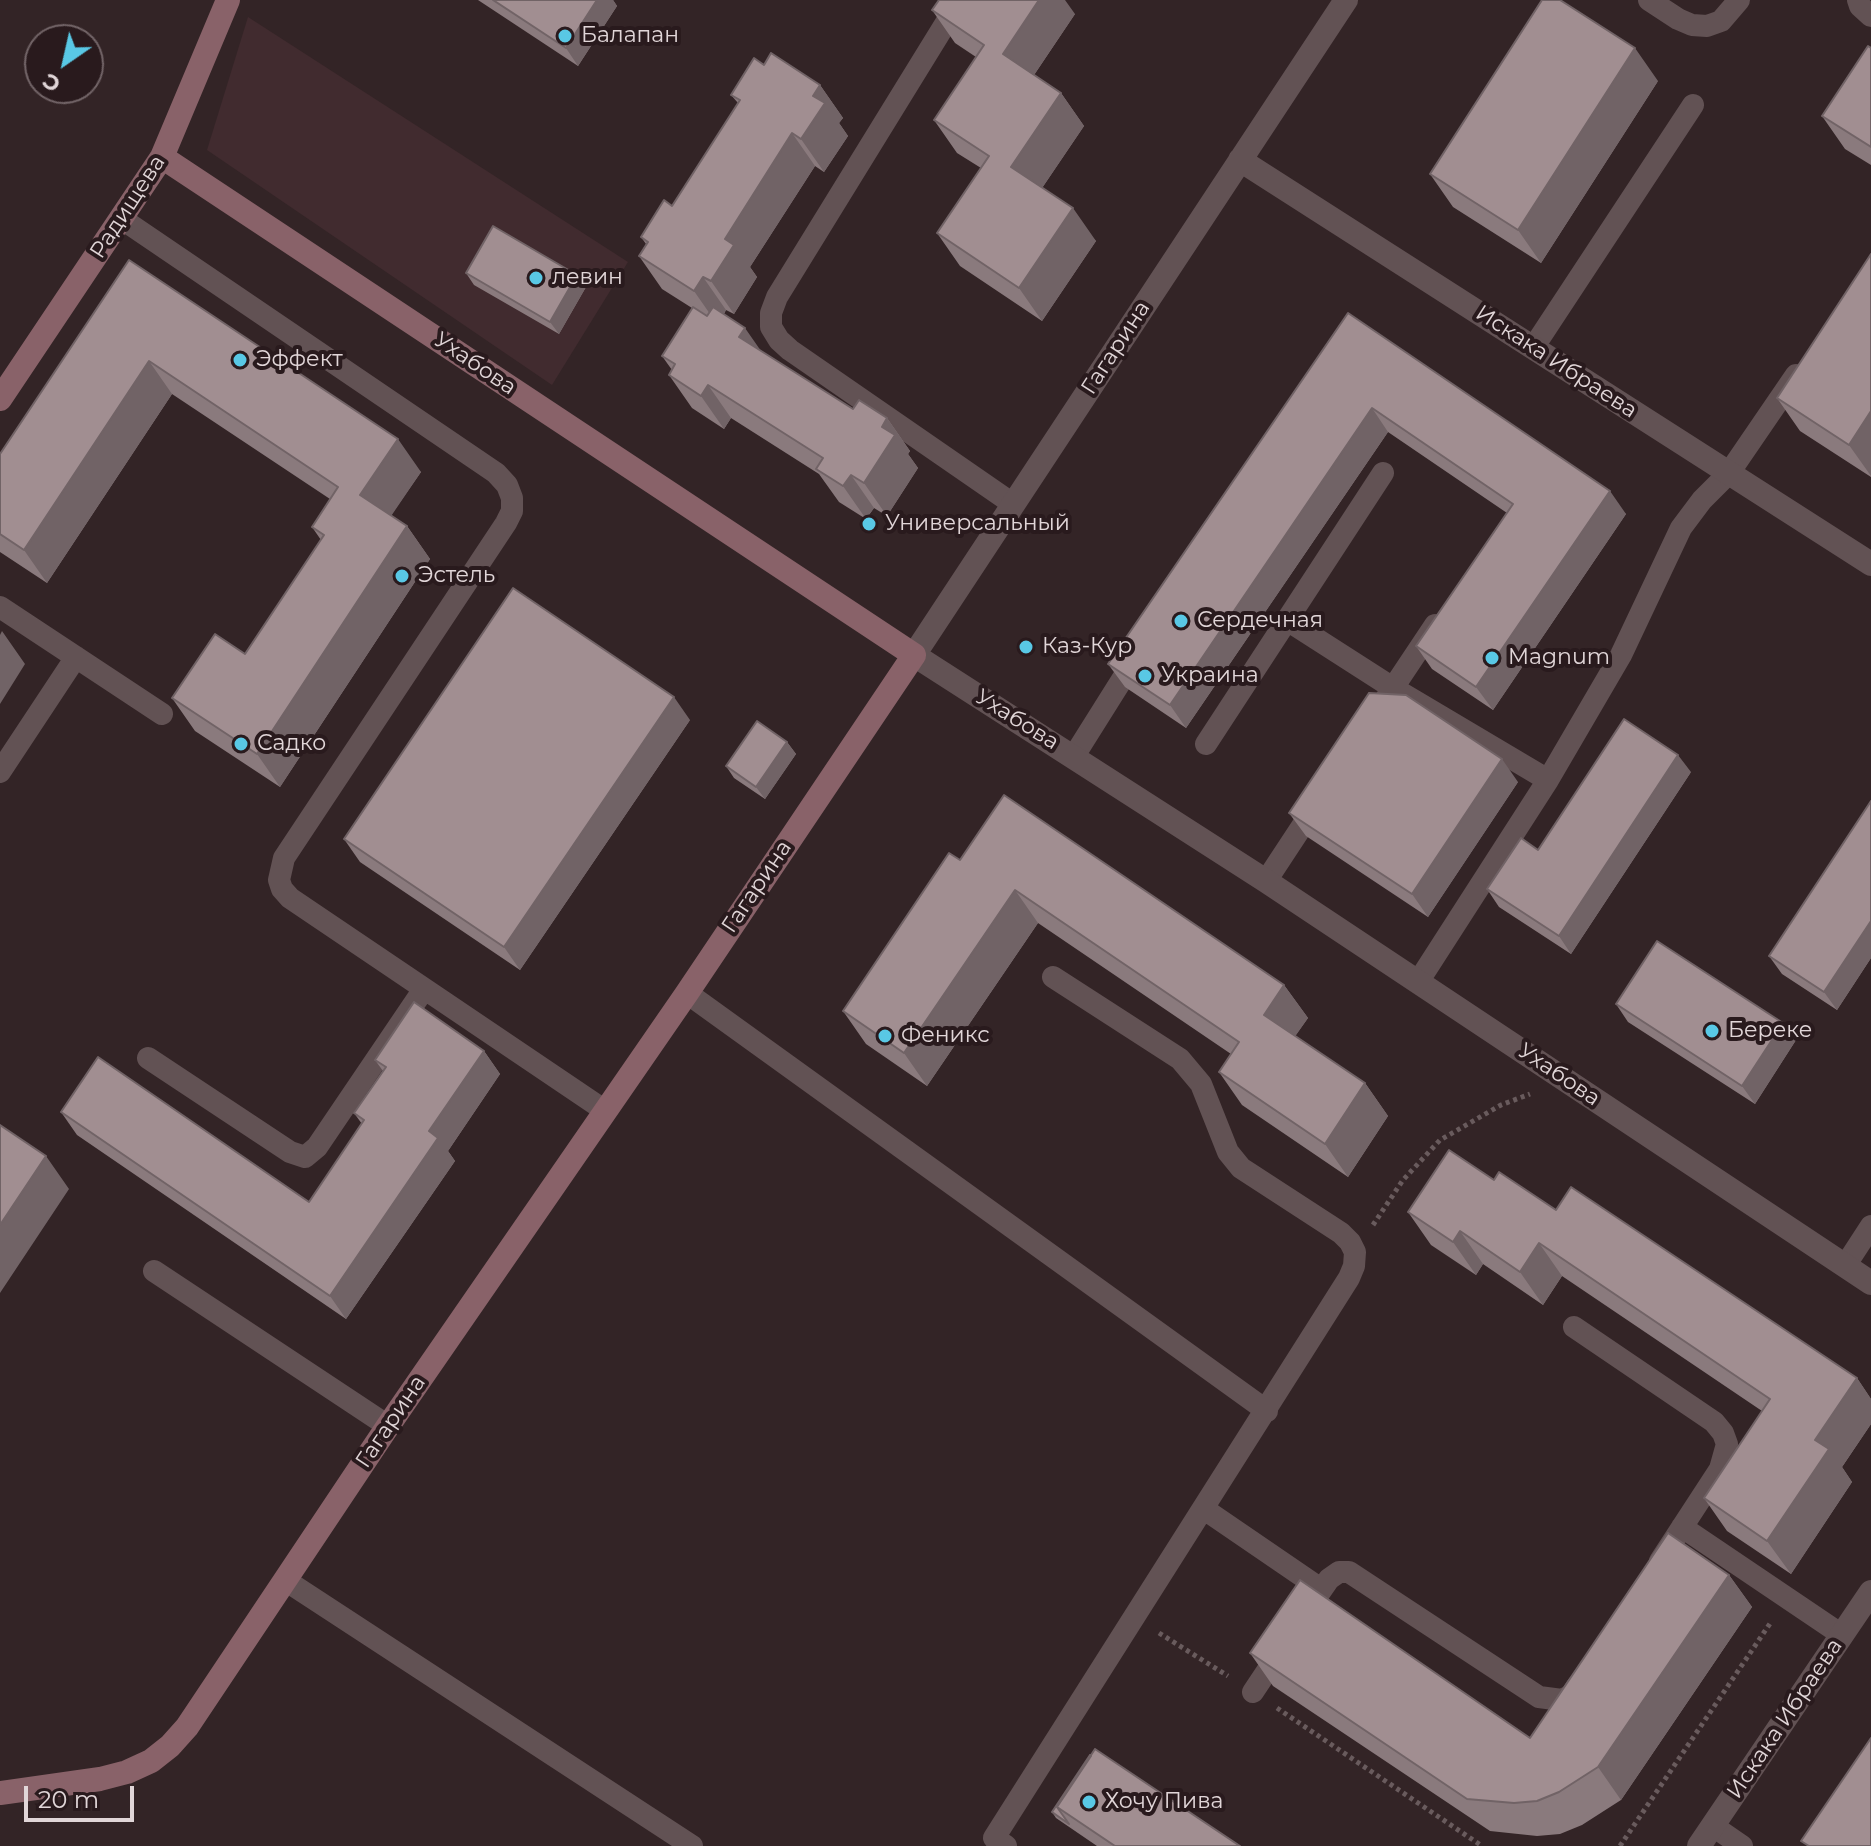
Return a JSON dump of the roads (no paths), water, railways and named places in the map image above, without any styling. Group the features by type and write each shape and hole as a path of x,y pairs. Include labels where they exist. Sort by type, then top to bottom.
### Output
{"street":[{"name":"Гагарина","path":"0,1793 100,1779 127,1772 151,1761 187,1727 388,1426 687,993 914,655 1346,0"},
{"name":"Радищева","path":"0,399 162,157 222,2"},
{"name":"Ухабова","path":"162,157 914,655 1266,881 1871,1283"},
{"name":"Искака Ибраева","path":"1240,160 1871,564"},
{"name":"Искака Ибраева","path":"1706,1836 1871,1592"}],"lane":[{"path":"960,0 777,297 771,313 771,327 790,350 1013,504"},
{"path":"1649,0 1678,19 1692,25 1707,26 1721,21 1739,0"},
{"path":"1858,0 1871,16"},
{"path":"1533,348 1693,105"},
{"path":"122,219 496,473 507,485 512,498 512,511 506,523 293,845 279,869 282,889 290,898 604,1110"},
{"path":"1418,982 1548,780 1621,655 1681,528 1702,500 1729,473 1809,356"},
{"path":"1206,744 1383,473"},
{"path":"0,607 162,714"},
{"path":"1376,713 1444,612"},
{"path":"1287,620 1393,688 1548,780"},
{"path":"0,772 76,657"},
{"path":"1074,756 1123,678"},
{"path":"1266,881 1325,791"},
{"path":"996,1843 1349,1278 1355,1252 1341,1233 1241,1168 1228,1152 1201,1084 1180,1059 1053,977"},
{"path":"148,1058 290,1152 305,1157 317,1147 424,989"},
{"path":"687,993 1267,1411"},
{"path":"1845,1266 1871,1226"},
{"path":"154,1271 388,1426"},
{"path":"1574,1327 1714,1422 1727,1444 1720,1469 1647,1580"},
{"path":"1204,1509 1321,1589"},
{"path":"1682,1527 1842,1635"},
{"path":"1253,1692 1321,1589 1339,1572 1360,1577 1539,1697 1562,1700 1571,1695 1586,1673"},
{"path":"285,1580 692,1846"},
{"path":"1706,1836 1742,1846"}],"place":[{"name":"Балапан","path":"565,36"},
{"name":"левин","path":"536,278"},
{"name":"Эффект","path":"240,360"},
{"name":"Универсальный","path":"869,524"},
{"name":"Эстель","path":"402,576"},
{"name":"Сердечная","path":"1181,621"},
{"name":"Каз-Кур","path":"1026,647"},
{"name":"Magnum","path":"1492,658"},
{"name":"Украина","path":"1145,676"},
{"name":"Садко","path":"241,744"},
{"name":"Береке","path":"1712,1031"},
{"name":"Феникс","path":"885,1036"},
{"name":"Хочу Пива","path":"1089,1802"}]}
